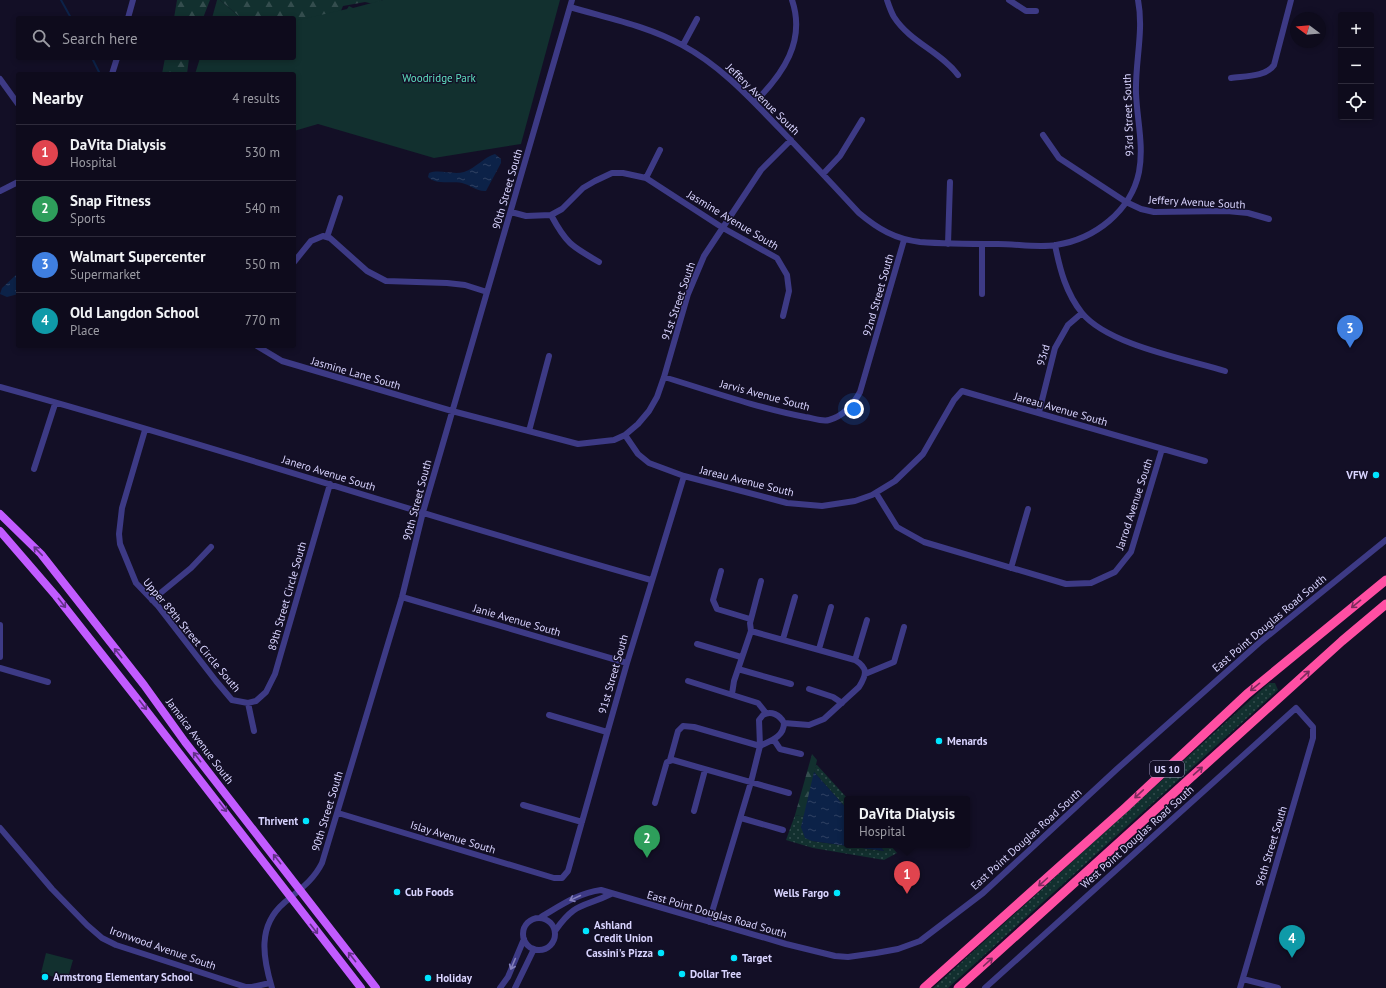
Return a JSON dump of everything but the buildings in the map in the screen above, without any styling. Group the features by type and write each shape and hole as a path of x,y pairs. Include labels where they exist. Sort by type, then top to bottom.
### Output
{"highway":[{"name":"US 10","path":"924,988 1119,813 1247,694 1386,580"},
{"name":"US 10","path":"958,988 1336,646 1386,604"},
{"path":"918,988 952,962"}],"main road":[{"name":"Jamaica Avenue South","path":"0,514 41,554 144,685 376,988"},
{"name":"Jamaica Avenue South","path":"0,531 56,596 361,988"}],"street":[{"path":"129,16 133,0"},
{"name":"90th Street South","path":"271,985 263,954 265,936 275,912 314,877 322,863 338,813 367,708 402,597 423,512 572,0"},
{"path":"755,102 781,73 794,45 797,30 796,14 792,0"},
{"path":"887,0 893,16 904,30 951,65 958,75"},
{"path":"1009,0 1026,11 1036,11"},
{"name":"93rd Street South","path":"1126,202 1139,173 1142,150 1136,93 1140,24 1138,0"},
{"path":"1231,78 1271,70 1274,65 1291,0"},
{"name":"Jeffery Avenue South","path":"570,7 650,31 683,45 711,63 755,102 859,213 873,225 904,240 948,244 1055,245 1083,237 1100,228 1113,218 1126,202 1141,209 1154,212 1227,211 1269,219"},
{"path":"683,45 697,19"},
{"path":"113,72 116,60"},
{"path":"0,79 16,101"},
{"path":"823,174 840,156 862,120"},
{"path":"1043,135 1059,158 1126,202"},
{"name":"91st Street South","path":"625,435 638,424 649,411 657,397 688,294 704,256 761,170 791,140"},
{"path":"646,178 660,150"},
{"name":"Jasmine Avenue South","path":"511,212 526,216 551,214 562,209 583,188 604,176 623,173 646,178 723,228 767,251 781,262 787,275 789,291 783,316"},
{"path":"948,244 950,182"},
{"path":"0,191 16,183"},
{"path":"327,237 340,198"},
{"path":"551,214 561,235 574,248 599,262"},
{"path":"296,260 311,241 323,236 327,237 367,271 386,281 447,283 487,292"},
{"name":"92nd Street South","path":"871,356 904,240"},
{"path":"982,244 982,294"},
{"path":"1055,245 1063,280 1070,296 1082,313 1111,335 1225,371"},
{"name":"93rd","path":"1038,412 1055,348 1068,325 1082,313"},
{"name":"Jasmine Lane South","path":"259,348 282,361 452,411"},
{"path":"528,431 549,356"},
{"name":"Jarvis Avenue South","path":"664,377 792,415 830,420 845,412 854,404 860,392 871,356"},
{"name":"Janero Avenue South","path":"0,387 206,446 651,580"},
{"name":"Jareau Avenue South","path":"625,435 638,454 649,463 684,476 787,503 804,506 822,506 855,501 876,492 895,481 923,454 954,400 962,391 1205,461"},
{"path":"34,469 55,404"},
{"path":"452,411 578,444 602,442 625,435"},
{"name":"Upper 89th Street Circle South","path":"146,430 122,508 119,534 120,544 128,568 136,583 152,600 232,700 248,704"},
{"name":"Jarrod Avenue South","path":"876,492 890,517 901,531 924,542 1066,584 1091,583 1115,572 1131,552 1162,449"},
{"name":"91st Street South","path":"562,878 568,871 651,580 684,476"},
{"name":"89th Street Circle South","path":"248,704 256,701 266,692 275,674 330,484"},
{"path":"1011,568 1028,509"},
{"name":"East Point Douglas Road South","path":"541,917 564,903 588,892 601,890 709,922 835,956 848,957 876,953 920,941 933,933 983,892 1117,769 1258,643 1386,540"},
{"path":"152,600 191,568 211,547"},
{"path":"721,571 713,600 717,609 750,619"},
{"path":"732,694 741,657 751,631 750,619 761,581"},
{"name":"Janie Avenue South","path":"402,597 627,663"},
{"path":"783,639 794,597"},
{"path":"819,649 831,607"},
{"path":"855,660 867,620"},
{"path":"0,625 0,657"},
{"path":"865,674 894,662 904,627"},
{"path":"751,631 819,649 855,660 864,665 865,674 859,687 824,719 809,725 784,723"},
{"path":"697,644 741,657"},
{"path":"0,668 48,682"},
{"path":"738,669 791,684"},
{"path":"655,803 666,765 670,760 678,731 683,726 694,727 760,746 774,740 783,730 784,723 779,716 766,713 758,703 688,681"},
{"path":"809,689 833,697 842,703"},
{"path":"248,704 254,731"},
{"name":"West Point Douglas Road South","path":"986,988 1296,708 1302,714"},
{"path":"709,922 741,818 760,746 759,720 766,713"},
{"name":"96th Street South","path":"1240,988 1312,738 1313,727 1302,714"},
{"path":"549,715 607,732"},
{"path":"774,740 780,749 801,754"},
{"path":"670,760 789,793"},
{"path":"694,810 705,770"},
{"path":"523,805 582,822"},
{"name":"Islay Avenue South","path":"338,813 554,878 562,878"},
{"path":"741,818 783,830"},
{"name":"Ironwood Avenue South","path":"0,828 52,889 102,938 116,945 246,987 271,985"},
{"path":"524,939 534,949 540,950 550,946 555,936 555,931 564,918 574,909 611,894"},
{"path":"500,988 508,977 524,939 523,932 527,923 541,917 550,922 555,931"},
{"path":"515,988 534,949"},
{"path":"1243,979 1278,988"}],"green space":[{"path":"177,0 210,0 204,16 174,16"},
{"path":"217,0 220,0 239,16 213,16"},
{"path":"220,0 382,0 378,5 365,2 343,6 340,13 296,22 296,16 239,16"},
{"name":"Woodridge Park","path":"383,0 560,0 521,144 434,158 318,124 296,130 296,72 196,72 199,60 296,60 296,21 347,9 349,6 353,8"},
{"path":"165,60 189,60 187,72 162,72"},
{"path":"1269,683 1275,683 1278,690 948,988 933,988"},
{"path":"812,754 817,760 805,817 795,815"},
{"path":"817,765 845,796 844,796 844,806 814,772"},
{"path":"795,815 805,817 801,827 812,841 844,845 844,848 862,848 884,851 882,848 893,848 897,853 884,860 813,848 786,840"},
{"path":"46,953 73,960 67,981 41,973"}],"water":[{"path":"495,154 501,159 501,163 486,191 458,182 435,181 428,177 429,173 433,172 464,172"},
{"path":"16,275 16,295 7,297 0,294 2,288"},
{"path":"814,772 844,806 844,845 812,841 805,838 801,827"},
{"path":"862,848 882,848 884,851"}],"waterway":[{"path":"61,0 70,16"},
{"path":"93,60 99,72"}],"place":[{"name":"Walmart Supercenter","path":"1350,348"},
{"name":"VFW","path":"1376,475"},
{"name":"Menards","path":"939,741"},
{"name":"Thrivent","path":"306,821"},
{"name":"Snap Fitness","path":"647,858"},
{"name":"Cub Foods","path":"397,892"},
{"name":"Wells Fargo","path":"837,893"},
{"name":"DaVita Dialysis","path":"907,894"},
{"name":"Ashland Credit Union","path":"586,931"},
{"name":"Cassini's Pizza","path":"661,953"},
{"name":"Target","path":"734,958"},
{"name":"Old Langdon School","path":"1292,958"},
{"name":"Dollar Tree","path":"682,974"},
{"name":"Armstrong Elementary School","path":"45,977"},
{"name":"Holiday","path":"428,978"}]}
